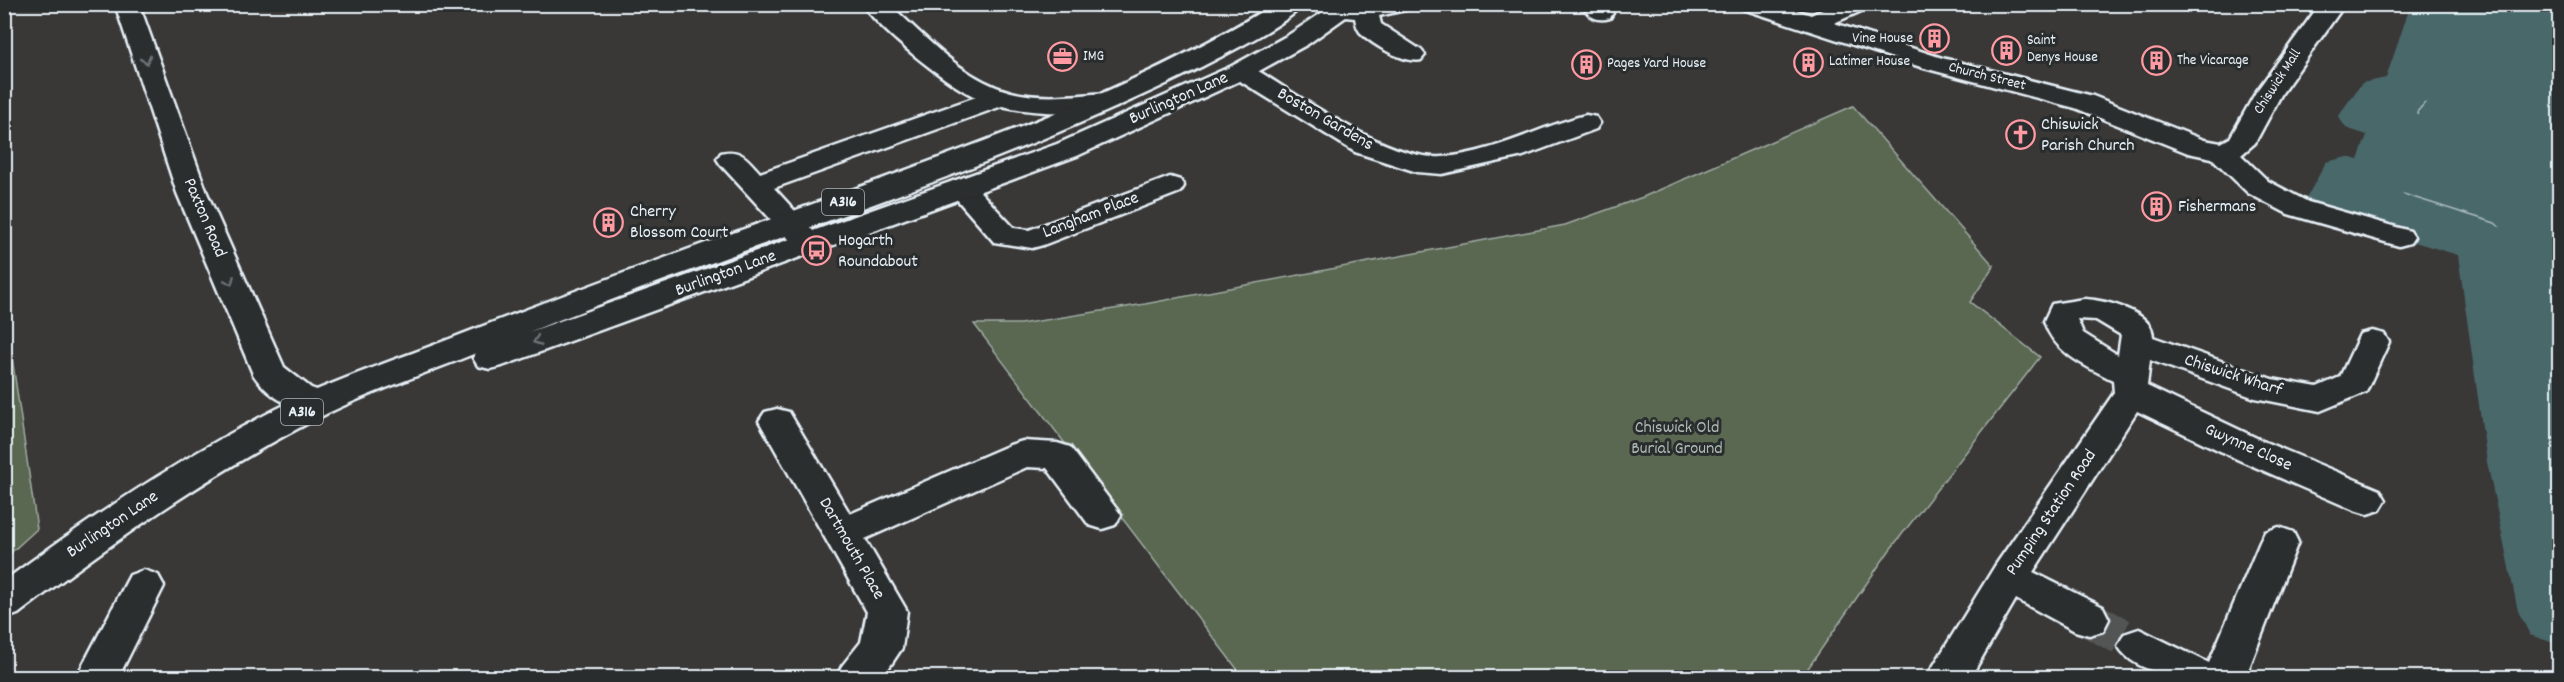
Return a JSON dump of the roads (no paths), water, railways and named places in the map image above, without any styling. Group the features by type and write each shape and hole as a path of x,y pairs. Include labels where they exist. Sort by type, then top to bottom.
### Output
{"main road":[{"name":"Paxton Road","path":"127,4 192,193 270,374 299,396 319,403"},
{"path":"874,4 964,81 1001,98 1102,111"},
{"name":"Burlington Lane","path":"1102,111 1229,43 1291,4"},
{"name":"A316","path":"799,234 1252,49 1290,26 1317,4"},
{"name":"Burlington Lane","path":"4,603 113,523 226,454 319,403 526,321 618,297 799,234 961,188 1067,150 1241,71 1354,9 1401,4"},
{"name":"Church Street","path":"1751,4 1933,63 2084,102 2198,147 2221,152"},
{"path":"1811,24 1858,4"},
{"name":"Chiswick Mall","path":"2221,152 2233,149 2241,143 2269,92 2333,4"},
{"path":"1354,9 1370,28 1412,55"},
{"name":"Boston Gardens","path":"1241,71 1365,146 1417,164 1442,166 1523,148 1586,123"},
{"path":"755,185 1001,98"},
{"path":"2221,152 2258,187 2298,208 2399,237"},
{"path":"731,159 799,234"},
{"name":"Langham Place","path":"961,188 1005,236 1032,238 1170,186"},
{"name":"Burlington Lane","path":"226,454 799,234"},
{"name":"Chiswick Wharf","path":"2133,371 2320,399 2354,384 2372,342"},
{"name":"Gwynne Close","path":"2133,371 2252,451 2367,500"},
{"name":"Pumping Station Road","path":"1947,678 2133,371"},
{"name":"Dartmouth Place","path":"777,421 886,611 881,648 857,678"},
{"path":"842,533 1023,454 1057,456 1102,515"},
{"path":"2224,678 2279,542"},
{"path":"2009,576 2088,619"},
{"path":"97,678 144,586"},
{"path":"2139,646 2200,678"}],"water":[{"path":"2436,4 2559,5 2559,611 2525,462 2488,244 2337,199 2347,175 2380,183 2399,127 2366,116 2382,95 2409,90"}],"waterway":[{"path":"2436,4 2409,90 2382,95 2366,116 2399,127 2380,183 2347,175 2337,199 2488,244 2525,462 2560,611"}],"tunnel":[{"path":"2089,619 2139,646"}],"place":[{"name":"Vine House","path":"1934,39"},
{"name":"Saint Denys House","path":"2006,50"},
{"name":"IMG","path":"1062,57"},
{"name":"The Vicarage","path":"2156,61"},
{"name":"Latimer House","path":"1808,62"},
{"name":"Pages Yard House","path":"1586,64"},
{"name":"Chiswick Parish Church","path":"2020,135"},
{"name":"Fishermans","path":"2157,207"},
{"name":"Cherry Blossom Court","path":"609,222"},
{"name":"Hogarth Roundabout","path":"817,251"}],"park label":[{"name":"Chiswick Old Burial Ground","path":"1677,438"}]}
